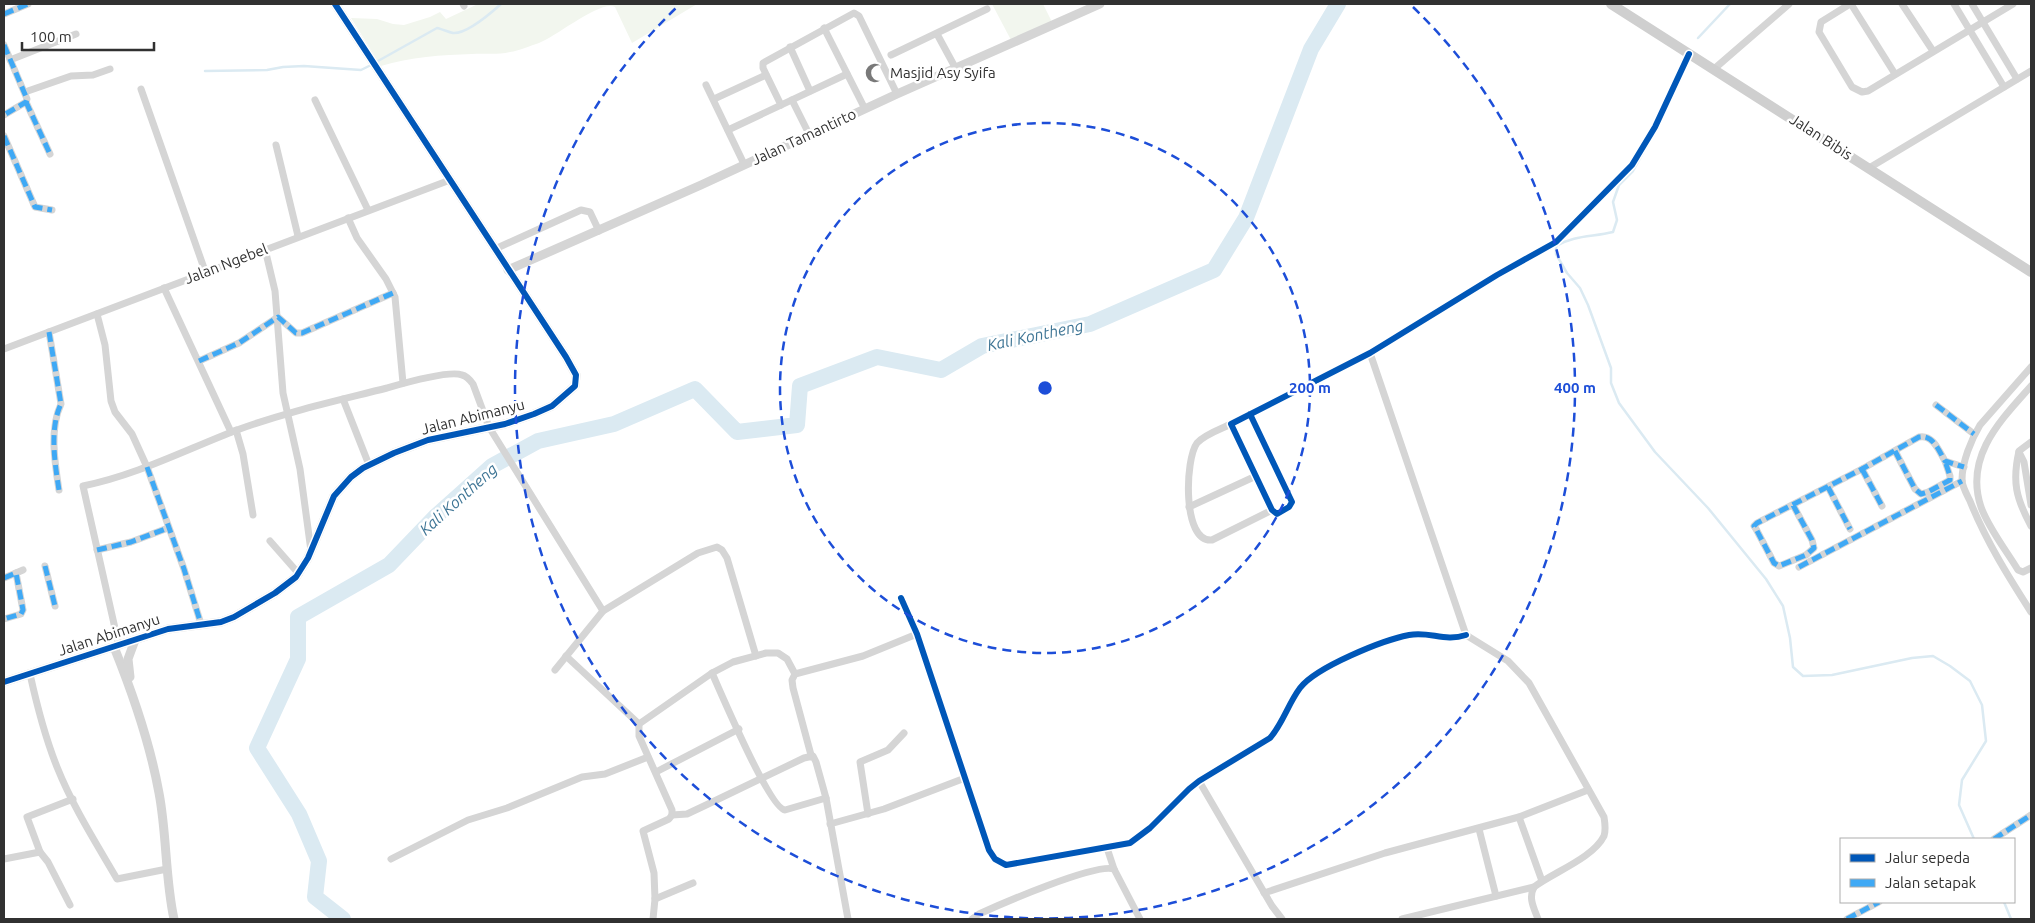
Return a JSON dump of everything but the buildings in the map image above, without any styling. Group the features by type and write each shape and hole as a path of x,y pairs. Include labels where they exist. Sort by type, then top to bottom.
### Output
{"main road":[{"name":"Jalan Bibis","path":"1611,4 2031,272"}],"street":[{"path":"4,14 28,4"},
{"name":"Jalan Abimanyu","path":"4,682 168,629 220,622 234,617 282,589 299,574 311,551 334,496 351,477 369,465 428,440 513,422 552,406 572,390 577,379 566,356 334,4"},
{"name":"Jalan Tamantirto","path":"508,270 1100,4"},
{"path":"1714,68 1789,4"},
{"path":"1895,74 1851,4 1821,22 1819,32 1852,87 1862,92 1868,91 2013,4"},
{"path":"1902,4 1933,51"},
{"path":"1954,4 2004,87"},
{"path":"1972,4 2017,79"},
{"path":"891,55 987,9"},
{"path":"781,105 762,66 763,62 849,15 857,14 897,94"},
{"path":"824,28 865,109"},
{"path":"10,60 76,34"},
{"path":"937,34 956,69"},
{"path":"4,45 25,92 26,102 50,154"},
{"path":"790,47 810,91"},
{"path":"1272,510 1216,539 1208,541 1198,534 1189,507 1188,496 1195,447 1201,439 1370,353 1497,275 1556,242 1632,165 1655,127 1690,54"},
{"path":"25,92 71,76 93,75 110,69"},
{"path":"1869,168 2031,71"},
{"path":"728,130 847,74"},
{"path":"714,99 766,75"},
{"path":"706,85 744,164"},
{"path":"141,88 205,271"},
{"path":"315,100 368,210"},
{"path":"792,100 809,134"},
{"path":"4,114 26,102"},
{"path":"4,136 35,206 52,210"},
{"path":"276,145 298,236"},
{"name":"Jalan Ngebel","path":"4,349 205,271 450,180"},
{"path":"494,249 581,210 590,212 599,230"},
{"path":"348,218 362,246 386,279 396,301 403,383"},
{"path":"265,249 273,278 278,317 282,383 300,469 311,551"},
{"path":"164,288 243,454 253,515"},
{"path":"278,317 296,333 302,334 393,293"},
{"path":"97,314 106,345 110,401 115,412 132,434 147,467 184,569 201,624"},
{"path":"199,362 239,343 278,317"},
{"path":"49,332 61,404 56,413 55,436 55,466 59,490"},
{"path":"1370,353 1466,635 1508,660 1529,683 1604,816 1606,826 1604,835 1597,844 1578,861 1534,887 1531,892 1531,898 1538,919"},
{"path":"2031,367 1974,434 1964,467 1962,481 1979,525 2004,571 2031,611"},
{"path":"174,919 160,794 131,688 117,646 83,486 126,476 287,412 403,383 451,374 462,374 473,384 489,427 603,611"},
{"path":"2031,386 2008,410 1988,439 1981,454 1978,486 1981,507 2018,570 2023,572 2031,568"},
{"path":"343,399 369,465"},
{"path":"1936,405 1974,434"},
{"path":"1231,424 1272,510 1275,514 1278,513 1289,507 1292,502 1250,414"},
{"path":"1793,505 1812,540 1814,548 1806,554 1779,566 1774,563 1754,526 1757,523 1862,469 1919,437 1926,436 1931,439 1945,461 1950,480 1928,492 1920,494 1915,489 1895,451"},
{"path":"2031,442 2019,451 2014,479 2022,508 2031,526"},
{"path":"2019,451 2024,462 2031,505"},
{"path":"1945,461 1964,467"},
{"path":"1862,469 1882,506"},
{"path":"1189,507 1256,476"},
{"path":"1799,567 1962,481"},
{"path":"1828,487 1850,530"},
{"path":"97,550 131,542 168,528"},
{"path":"270,541 299,574"},
{"path":"555,670 603,611 698,553 717,547 722,550 726,558 756,656"},
{"path":"45,566 55,606"},
{"path":"4,578 23,570"},
{"path":"4,619 21,614 23,611 16,573"},
{"path":"901,598 917,634 989,850 1001,864 1018,864 1130,843 1142,836 1199,781 1270,738 1276,731 1300,688 1332,664 1408,635 1430,634 1448,639 1466,635"},
{"path":"848,919 826,798 816,762 811,755 792,680 795,674 863,656 917,634"},
{"path":"131,688 128,659 135,640"},
{"path":"653,919 655,898 654,873 643,831 670,819 672,815 670,805 638,732 639,724 712,673 733,662 774,652 782,654 787,659 795,674"},
{"path":"566,656 639,724"},
{"path":"712,673 761,780 781,810 826,798"},
{"path":"30,674 46,736 58,768 90,834 117,879 167,869"},
{"path":"656,772 738,729"},
{"path":"868,814 860,762 888,750 904,733"},
{"path":"672,815 687,814 811,755"},
{"path":"391,859 476,817 507,808 582,777 605,774 648,757"},
{"path":"830,824 868,814 965,778"},
{"path":"1199,781 1264,893 1282,919"},
{"path":"1264,893 1430,839 1479,829 1519,817 1588,790"},
{"path":"70,906 48,862 40,852 27,817 73,799"},
{"path":"1996,838 2031,815"},
{"path":"1519,817 1542,881"},
{"path":"1479,829 1496,896"},
{"path":"1107,848 1114,869 1140,919"},
{"path":"4,859 40,852"},
{"path":"972,919 979,914 1044,887 1088,872 1109,868 1114,869"},
{"path":"655,898 692,883"},
{"path":"1402,919 1534,887"},
{"path":"1847,919 1878,903"}],"shaded area":[{"path":"478,4 697,4 632,43 615,7 608,6 589,14 539,43 517,51 426,57 403,60 381,66 351,18 377,19 404,25 440,12 446,19"},
{"path":"992,4 1043,4 1052,22 1011,40"}],"waterway":[{"path":"378,61 437,28 453,33 465,30 479,22 501,4"},
{"name":"Kali Kontheng","path":"343,919 315,897 319,861 299,814 257,748 298,659 298,617 389,565 435,517 492,466 538,441 614,424 695,389 737,432 797,425 800,386 877,357 941,370 982,346 1090,324 1214,270 1246,218 1311,49 1338,4"},
{"path":"1698,38 1730,4"},
{"path":"205,71 267,70 304,66 361,70 371,65"},
{"path":"1648,144 1633,171 1619,185 1613,202 1617,220 1613,232 1577,238 1556,246 1556,254 1567,273 1580,288 1588,305 1611,368 1611,383 1619,403 1655,452 1708,508 1766,579 1783,606 1790,638 1793,667 1803,676 1832,675 1912,658 1933,656 1970,681 1982,705 1986,741 1962,780 1959,805 1974,838"},
{"path":"2004,903 2011,919"}],"marked path":[{"path":"4,14 28,4"},
{"path":"4,45 27,99 26,102 4,115"},
{"path":"26,102 50,154"},
{"path":"4,136 35,207 52,210"},
{"path":"199,361 239,343 278,317 296,333 302,333 393,293"},
{"path":"49,332 61,404 57,414 54,435 59,490"},
{"path":"1936,405 1974,434"},
{"path":"1793,505 1812,540 1814,548 1806,555 1779,566 1774,563 1754,526 1757,523 1862,469 1919,437 1928,438 1932,441 1945,461 1964,467"},
{"path":"1895,451 1915,489 1921,494 1950,480 1945,461"},
{"path":"147,467 184,569 201,624"},
{"path":"1862,469 1882,506"},
{"path":"1799,567 1962,481"},
{"path":"1828,487 1850,529"},
{"path":"97,550 131,542 168,528"},
{"path":"45,566 55,606"},
{"path":"4,578 16,573 23,610 21,614 4,619"},
{"path":"1996,838 2031,815"},
{"path":"1847,919 1877,903"}],"cycle path":[{"path":"4,682 168,629 221,622 234,617 275,593 296,577 308,558 334,496 351,477 363,468 394,453 428,440 505,424 534,414 552,406 575,386 576,375 566,357 335,4"},
{"path":"1250,414 1292,502 1289,507 1277,514 1272,510 1231,424 1370,353 1497,275 1556,242 1632,165 1655,127 1689,54"},
{"path":"901,598 917,634 989,850 995,859 1006,865 1130,843 1150,828 1199,781 1270,738 1300,688 1320,672 1367,648 1409,635 1424,634 1444,637 1466,635"}],"place":[{"name":"Masjid Asy Syifa","path":"875,73"}]}
